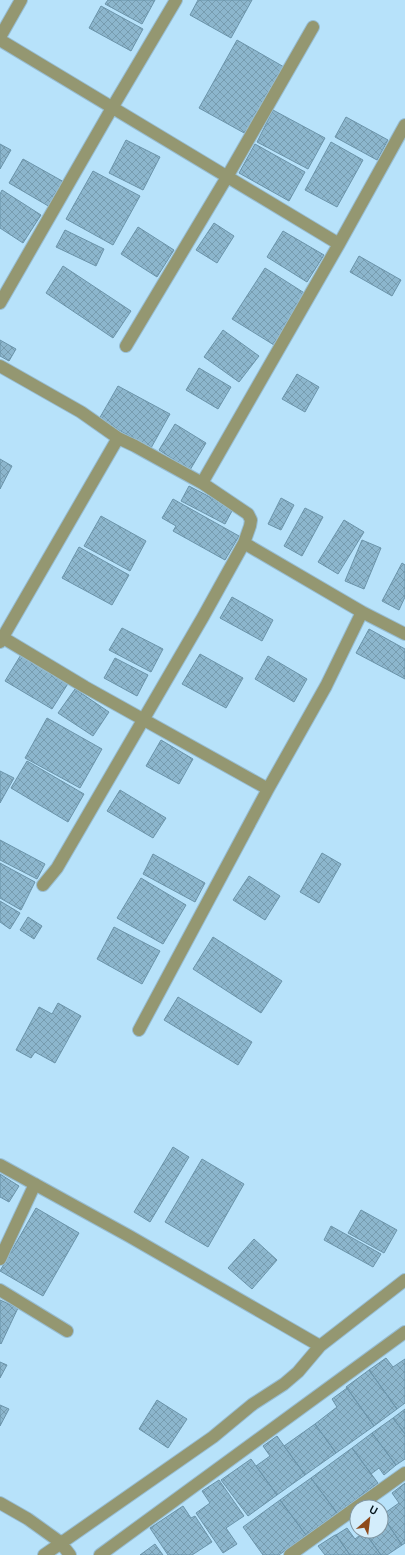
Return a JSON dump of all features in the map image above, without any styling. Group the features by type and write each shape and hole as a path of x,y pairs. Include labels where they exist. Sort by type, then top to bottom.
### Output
{"street":[{"path":"0,37 21,0"},
{"path":"0,303 176,0"},
{"path":"126,346 227,177 313,27"},
{"path":"0,40 339,244"},
{"path":"202,483 339,244 405,125"},
{"path":"0,366 82,412 118,438 202,483 248,514 251,520 244,544 203,617 56,868 43,886"},
{"path":"118,438 1,638 85,687 144,718 268,789"},
{"path":"244,544 362,612 405,634"},
{"path":"139,1030 268,789 326,686 362,612"},
{"path":"0,1165 136,1240 320,1346"},
{"path":"0,1259 35,1184"},
{"path":"44,1555 60,1542 213,1437 253,1404 284,1384 298,1372 320,1346 405,1280"},
{"path":"0,1290 67,1331"},
{"path":"100,1555 405,1332"},
{"path":"368,1499 405,1473"},
{"path":"0,1503 28,1519 60,1542 70,1555"},
{"path":"290,1555 349,1513"}],"building":[{"path":"108,0 155,0 142,24 105,4"},
{"path":"198,0 252,0 231,38 190,15"},
{"path":"101,6 143,29 131,51 89,28"},
{"path":"237,40 284,67 246,134 199,108"},
{"path":"273,110 325,138 308,169 257,142"},
{"path":"346,117 388,140 377,160 335,137"},
{"path":"126,140 160,157 143,190 109,173"},
{"path":"331,142 363,160 337,207 305,190"},
{"path":"0,144 11,150 0,169"},
{"path":"255,144 305,172 289,201 239,173"},
{"path":"23,159 64,182 50,207 9,183"},
{"path":"93,171 140,196 113,245 66,219"},
{"path":"2,190 41,215 23,243 0,228 0,194"},
{"path":"214,223 234,236 217,263 196,250"},
{"path":"138,227 174,250 157,277 121,254"},
{"path":"65,230 104,249 96,266 56,247"},
{"path":"283,231 324,255 307,282 267,257"},
{"path":"359,256 401,280 392,296 350,272"},
{"path":"63,266 131,311 113,338 46,293"},
{"path":"265,268 306,294 274,345 232,319"},
{"path":"223,330 259,356 239,382 204,357"},
{"path":"0,340 16,349 9,361 0,356"},
{"path":"199,368 231,387 218,409 186,390"},
{"path":"297,374 319,387 305,412 282,399"},
{"path":"118,386 170,414 151,448 99,419"},
{"path":"175,424 206,443 190,470 159,450"},
{"path":"0,459 12,466 0,489"},
{"path":"189,486 233,509 225,524 181,501"},
{"path":"281,498 294,505 281,530 268,524"},
{"path":"173,499 239,536 225,560 173,531 176,526 162,518"},
{"path":"305,508 323,517 302,556 284,546"},
{"path":"101,516 146,541 130,571 84,546"},
{"path":"344,520 364,532 338,574 318,562"},
{"path":"362,540 381,548 364,589 345,581"},
{"path":"79,547 129,575 112,605 62,578"},
{"path":"402,563 405,565 405,597 399,610 382,601"},
{"path":"232,597 273,620 262,641 220,618"},
{"path":"122,628 163,649 151,672 109,650"},
{"path":"369,629 405,649 405,679 356,653"},
{"path":"22,653 69,682 52,709 5,681"},
{"path":"200,654 243,678 226,708 182,684"},
{"path":"268,656 307,679 294,702 255,679"},
{"path":"115,658 148,675 137,696 104,678"},
{"path":"75,689 109,712 93,736 58,713"},
{"path":"47,718 102,749 80,788 25,758"},
{"path":"161,740 193,759 179,784 146,766"},
{"path":"27,761 84,794 68,822 11,788"},
{"path":"0,771 14,778 0,803"},
{"path":"120,790 166,818 153,838 107,811"},
{"path":"0,840 45,864 37,879 0,860"},
{"path":"322,853 341,864 319,903 300,892"},
{"path":"153,854 205,883 195,902 143,874"},
{"path":"0,863 35,882 21,910 0,898"},
{"path":"249,876 280,896 265,920 233,900"},
{"path":"141,878 186,905 163,944 117,918"},
{"path":"0,901 20,913 10,929 0,922"},
{"path":"28,917 42,926 34,939 20,930"},
{"path":"114,927 160,951 142,984 97,959"},
{"path":"213,937 282,981 261,1013 193,969"},
{"path":"178,997 252,1042 238,1065 164,1020"},
{"path":"58,1003 81,1016 55,1063 35,1052 31,1058 16,1050 39,1007 52,1014"},
{"path":"173,1147 189,1157 150,1222 134,1212"},
{"path":"202,1159 244,1184 208,1247 165,1222"},
{"path":"0,1174 19,1186 9,1202 0,1197"},
{"path":"36,1208 79,1233 43,1296 0,1271"},
{"path":"361,1210 397,1230 384,1253 348,1233"},
{"path":"331,1226 381,1254 373,1267 324,1240"},
{"path":"254,1239 277,1260 252,1289 228,1268"},
{"path":"0,1300 18,1308 1,1344 0,1343"},
{"path":"386,1358 393,1367 405,1359 405,1403 397,1409 369,1370"},
{"path":"0,1362 7,1365 0,1378"},
{"path":"369,1370 397,1409 374,1426 346,1387"},
{"path":"347,1388 374,1426 336,1453 315,1424 337,1407 332,1399"},
{"path":"157,1400 187,1419 168,1448 139,1429"},
{"path":"0,1405 9,1409 0,1426"},
{"path":"405,1409 405,1434 393,1418"},
{"path":"393,1418 405,1434 405,1459 396,1465 372,1433"},
{"path":"315,1424 336,1453 305,1475 284,1446"},
{"path":"372,1433 396,1465 384,1475 379,1468 371,1474 352,1448"},
{"path":"277,1436 305,1475 277,1495 256,1466 270,1456 263,1446"},
{"path":"352,1448 378,1483 356,1499 349,1499 349,1504 337,1513 311,1478"},
{"path":"251,1459 277,1495 248,1516 221,1480"},
{"path":"311,1478 337,1513 306,1535 280,1500"},
{"path":"219,1480 244,1516 226,1528 237,1544 223,1553 196,1513 210,1503 202,1491"},
{"path":"405,1483 405,1543 402,1545 389,1526 389,1510 399,1503 392,1493"},
{"path":"280,1500 306,1535 279,1555 263,1555 243,1527"},
{"path":"183,1506 191,1518 195,1516 212,1542 192,1555 168,1555 150,1528"},
{"path":"389,1526 402,1545 387,1555 381,1555 370,1539 389,1539"},
{"path":"347,1528 349,1531 349,1539 369,1539 381,1555 350,1555 336,1535"},
{"path":"335,1535 350,1555 325,1555 318,1546"},
{"path":"155,1544 163,1555 140,1555"}]}
